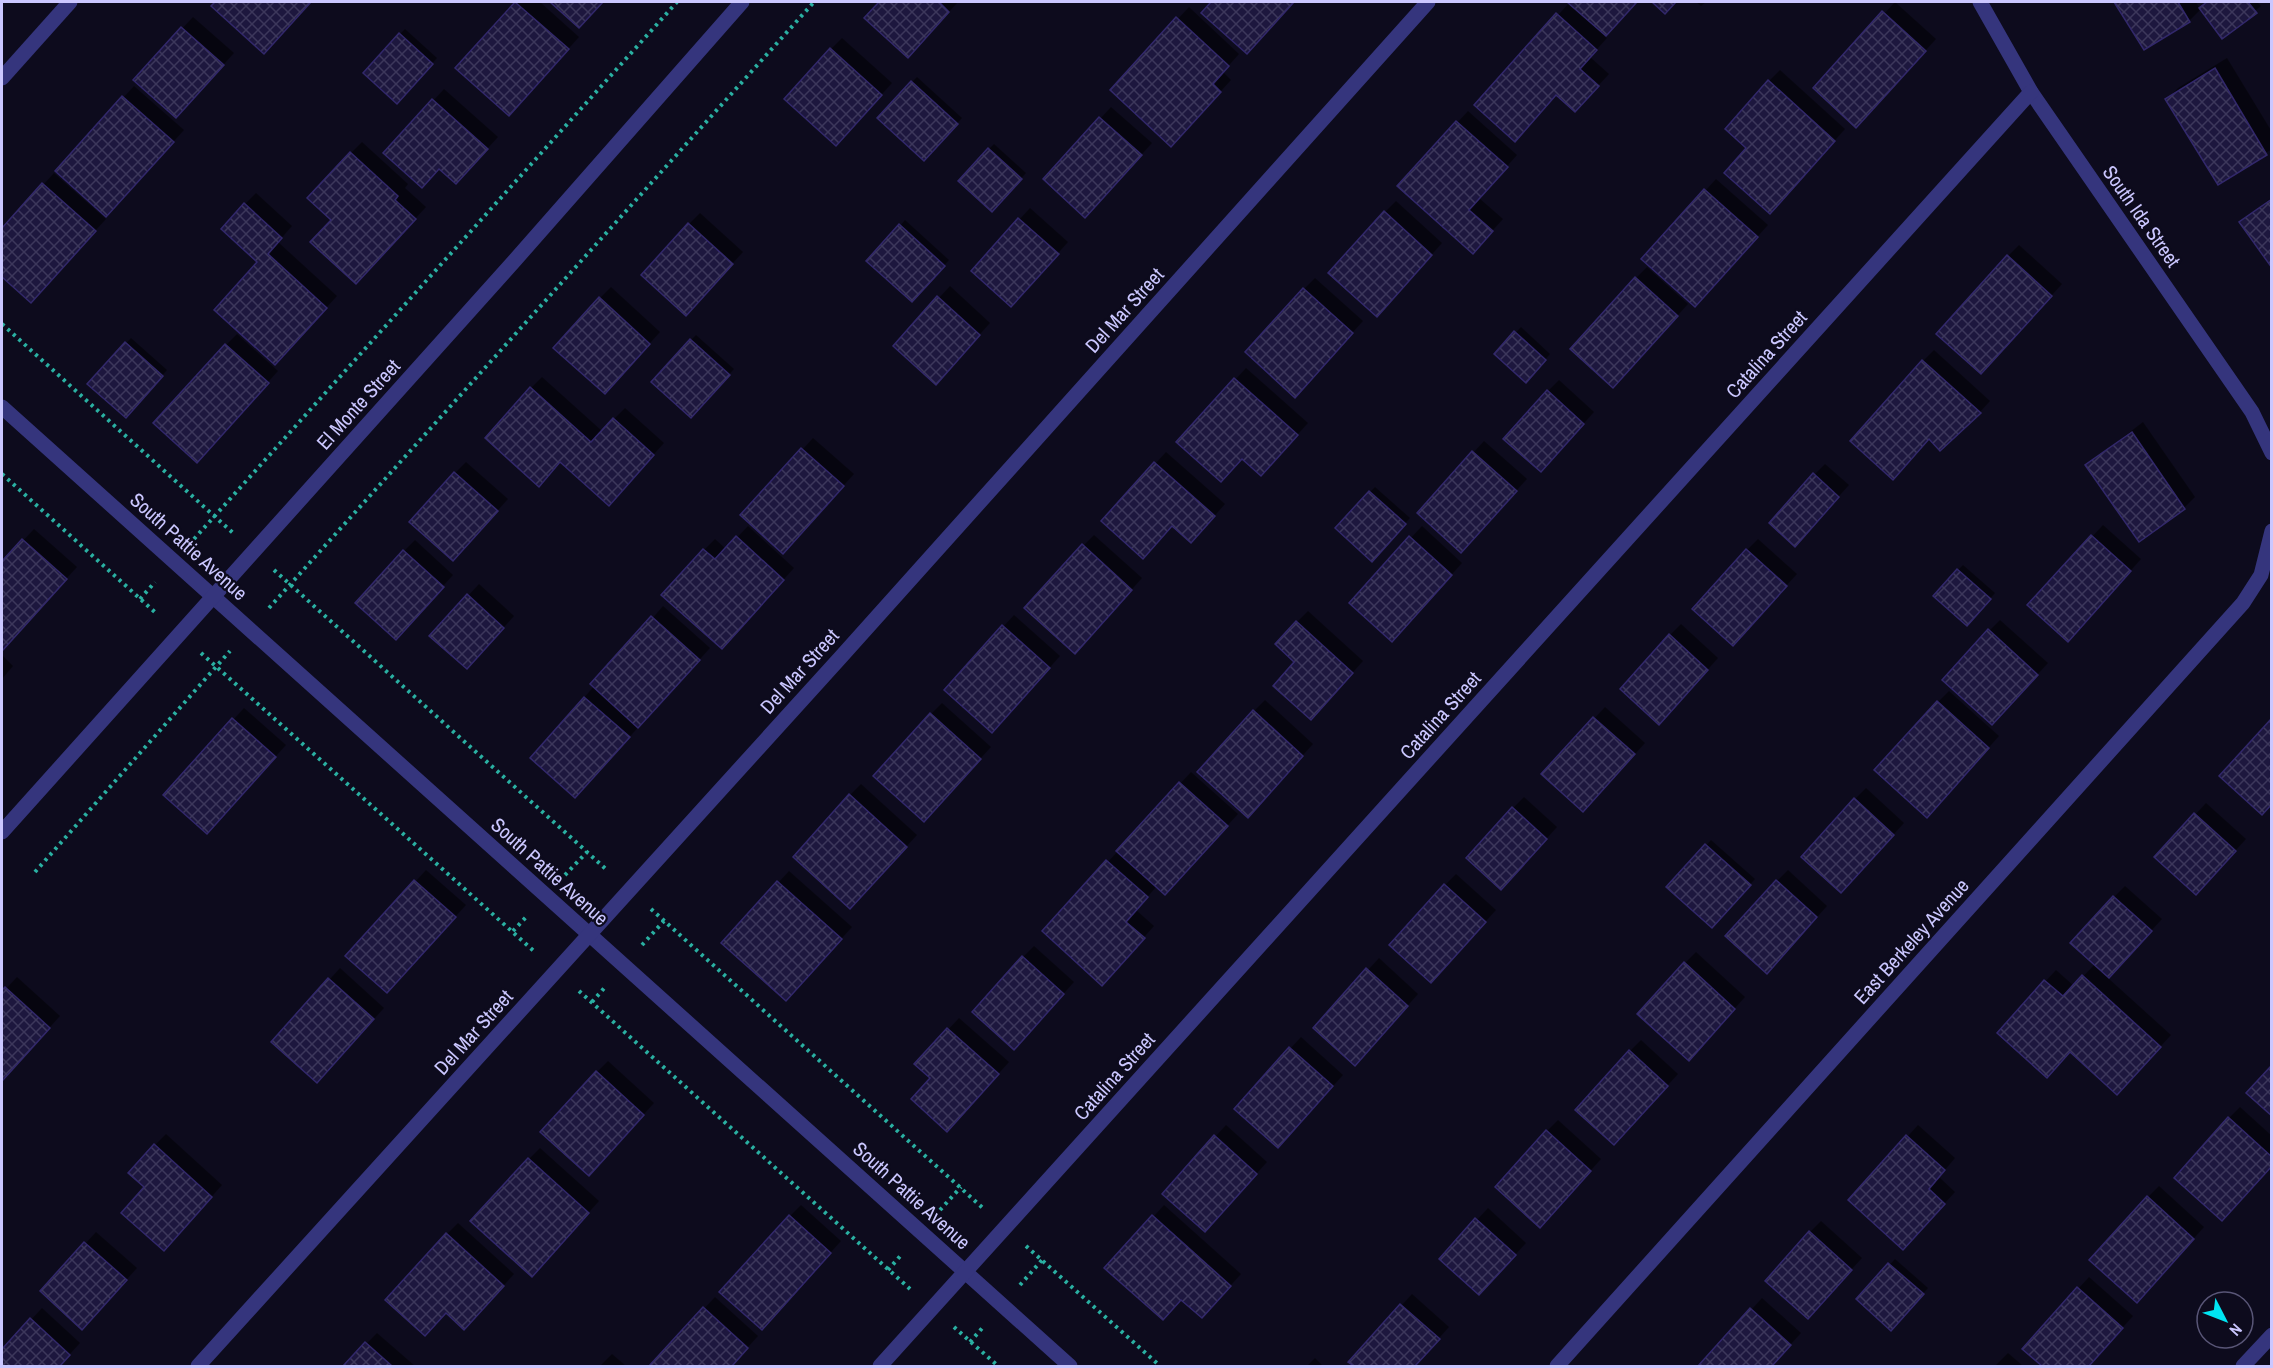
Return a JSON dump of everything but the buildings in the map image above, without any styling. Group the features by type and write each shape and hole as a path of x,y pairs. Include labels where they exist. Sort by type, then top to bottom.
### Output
{"street":[{"path":"2,78 70,2"},
{"name":"El Monte Street","path":"2,831 742,2"},
{"name":"Del Mar Street","path":"198,1366 590,934 1428,2"},
{"name":"South Ida Street","path":"1980,2 2031,92 2252,412 2271,453"},
{"name":"Catalina Street","path":"880,1366 2031,92"},
{"name":"South Pattie Avenue","path":"2,406 1070,1366"},
{"name":"East Berkeley Avenue","path":"1557,1366 2243,603 2261,575 2271,531"},
{"path":"2243,1366 2271,1335"}],"path":[{"path":"140,599 677,2"},
{"path":"35,873 216,667 814,2"},
{"path":"2,324 1160,1366"},
{"path":"2,474 998,1366"}]}
